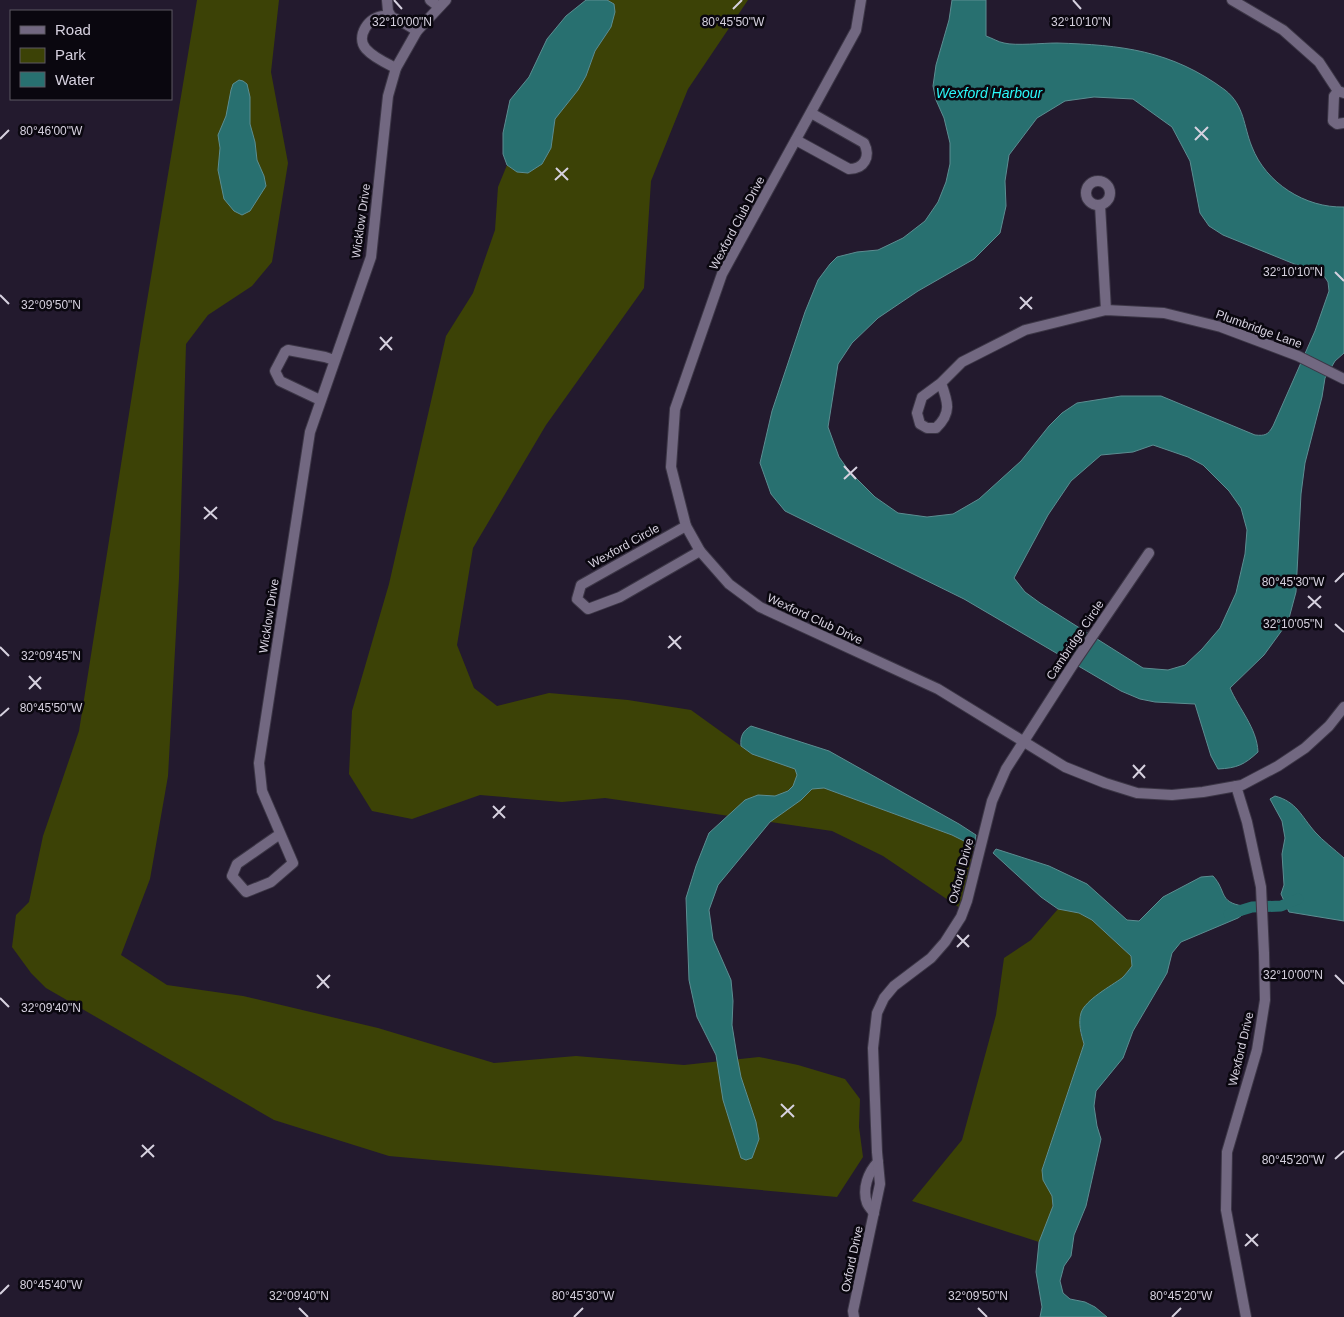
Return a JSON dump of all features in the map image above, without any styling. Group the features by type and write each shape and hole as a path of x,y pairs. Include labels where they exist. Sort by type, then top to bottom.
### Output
{"street":[{"path":"387,0 388,11 392,18"},
{"path":"430,0 442,4"},
{"name":"Wexford Club Drive","path":"861,0 856,30 722,274 675,409 671,467 686,526 700,551 728,584 760,607 938,690 1065,767 1104,784 1137,793 1172,795 1236,786 1278,766 1305,748 1329,726 1344,707"},
{"path":"1232,0 1283,30 1319,62 1341,92 1334,96 1333,120 1337,124 1344,123"},
{"name":"Wicklow Drive","path":"280,834 237,864 232,876 246,892 271,882 293,863 262,791 259,763 310,432 371,257 388,96 396,68 417,31 442,4"},
{"path":"396,68 372,55 365,48 362,42 365,28 373,20 384,16 417,31"},
{"path":"796,140 849,169 856,169 864,164 867,158 867,149 864,143 811,113"},
{"path":"1100,205 1106,310"},
{"name":"Plumbridge Lane","path":"941,383 962,362 1025,330 1106,310 1164,313 1221,327 1298,356 1342,378"},
{"path":"320,400 280,381 275,371 288,350 334,360"},
{"name":"Wexford Circle","path":"686,526 582,584 577,599 588,609 620,597 700,551"},
{"name":"Cambridge Circle","path":"1024,743 1065,677 1149,554"},
{"name":"Oxford Drive","path":"852,1315 880,1184 873,1048 877,1013 884,998 894,986 931,958 945,942 961,917 967,901 992,801 1006,769 1024,743"},
{"name":"Wexford Drive","path":"1236,786 1247,822 1262,886 1265,1000 1257,1050 1227,1152 1226,1210 1246,1317"}],"green space":[{"path":"197,0 279,0 271,72 288,163 272,262 252,286 208,315 186,344 179,578 168,776 150,879 121,955 167,985 243,996 378,1028 494,1063 576,1056 684,1065 759,1057 798,1065 845,1079 860,1099 859,1127 863,1157 837,1197 389,1156 274,1120 46,988 31,973 12,947 16,915 29,902 43,836 79,731 143,325"},
{"path":"607,0 748,0 688,89 651,181 644,288 546,425 473,548 457,645 474,688 497,706 549,693 628,700 691,710 752,754 795,769 824,788 952,835 974,846 960,908 883,856 832,831 605,798 562,802 480,795 412,819 372,811 349,774 352,711 389,584 446,336 473,293 495,230 498,187 507,165 517,172 528,173 542,164 551,148 555,119 586,76 595,51 611,27 614,4"},
{"path":"1058,909 1079,913 1092,920 1131,956 1132,966 1080,1031 1084,1044 1042,1170 1053,1201 1051,1213 1039,1242 912,1201 962,1140 996,1015 1004,958 1031,940"}],"water":[{"path":"586,0 607,0 614,4 615,12 611,27 595,51 586,76 578,90 555,119 551,148 542,164 528,173 517,172 507,165 503,154 503,133 510,100 529,77 547,39 566,16"},
{"name":"Wexford Harbour","path":"952,0 986,0 986,36 1000,42 1009,44 1080,44 1124,48 1145,52 1185,66 1232,96 1243,116 1249,139 1258,160 1277,182 1301,198 1329,206 1344,207 1344,353 1335,361 1325,378 1305,463 1301,494 1296,592 1288,622 1264,655 1230,688 1251,727 1257,743 1258,752 1240,765 1218,769 1211,756 1195,704 1155,702 1140,699 1121,691 964,599 785,511 771,494 760,463 772,411 805,312 818,280 837,257 857,252 878,250 903,238 925,221 938,202 946,182 950,164 950,143 933,86 936,65 949,20","holes":["1094,97 1133,99 1172,127 1190,161 1200,213 1209,226 1223,235 1324,276 1328,282 1329,291 1315,331 1273,426 1266,434 1255,435 1161,396 1121,396 1077,403 1062,413 1021,461 979,499 953,514 927,517 898,513 875,497 849,471 839,457 828,427 838,364 852,343 878,318 918,291 974,259 1000,233 1006,206 1005,181 1009,155 1037,118 1065,101","1153,445 1188,457 1203,465 1229,491 1241,508 1247,530 1245,554 1236,593 1220,628 1185,665 1168,670 1143,668 1040,603 1025,592 1014,578 1048,515 1071,481 1101,455 1133,452"]},
{"path":"239,80 247,84 250,97 250,124 257,160 266,186 250,211 242,215 234,211 224,199 218,170 220,148 218,135 226,116 233,84"},
{"path":"751,726 829,751 976,835 974,846 952,835 824,788 812,789 801,800 770,822 718,885 709,910 713,939 731,980 733,1001 732,1025 737,1056 741,1077 756,1122 759,1139 752,1158 746,1160 741,1158 723,1100 716,1055 697,1017 689,980 686,898 709,833 745,800 758,795 775,796 788,791 793,786 797,775 795,769 752,754 741,746 743,734"},
{"path":"1275,796 1294,806 1318,835 1344,858 1344,921 1289,912 1281,894 1284,885 1282,854 1285,838 1282,821 1270,799"},
{"path":"996,849 1049,866 1087,884 1127,920 1139,921 1163,897 1201,877 1213,876 1226,899 1243,906 1245,913 1238,918 1181,942 1172,953 1167,973 1133,1031 1123,1058 1096,1091 1094,1106 1101,1139 1086,1206 1074,1235 1071,1256 1064,1266 1060,1281 1063,1293 1070,1299 1085,1302 1095,1307 1107,1317 1040,1317 1042,1307 1036,1272 1039,1242 1053,1206 1052,1196 1043,1180 1042,1170 1084,1044 1080,1025 1083,1008 1093,998 1125,975 1132,966 1131,956 1092,920 1079,913 1058,909 1041,897 993,853"}],"waterway":[{"path":"1229,914 1252,907 1281,906 1298,899"}]}
